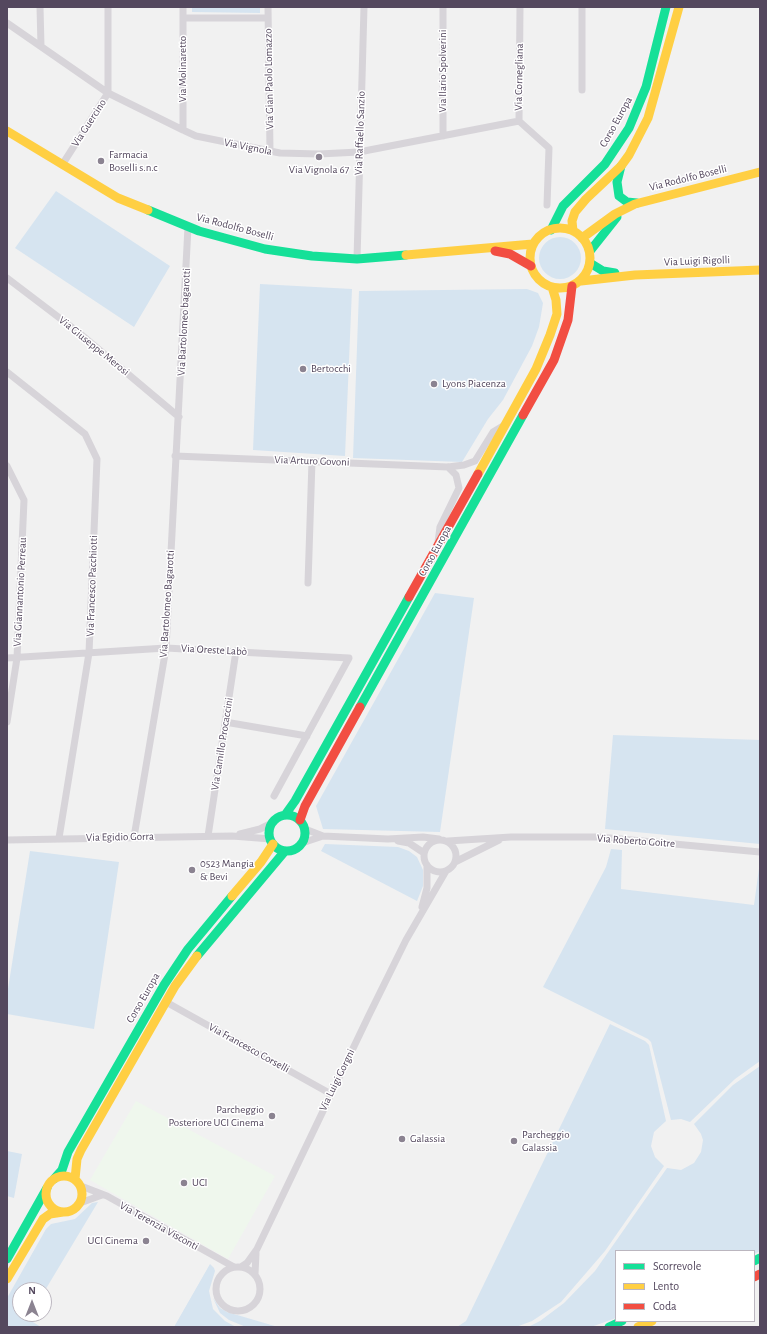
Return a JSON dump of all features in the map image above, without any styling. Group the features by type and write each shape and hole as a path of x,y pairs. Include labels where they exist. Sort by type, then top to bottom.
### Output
{"main road":[{"name":"Corso Europa","path":"551,230 563,206 604,164 629,128 646,87 666,7"},
{"path":"573,231 573,217 579,206 621,166 629,155 650,113 679,7"},
{"name":"Via Rodolfo Boselli","path":"7,131 118,198 188,227 265,249 312,256 357,259 533,244"},
{"path":"621,166 617,182 619,196 626,202 639,203"},
{"name":"Via Rodolfo Boselli","path":"582,238 624,210 639,203 760,172"},
{"name":"Via Rodolfo Boselli","path":"590,252 624,210"},
{"path":"531,266 530,258 533,244 544,233 558,228 573,231 582,238 590,252 590,263 588,270 580,281 572,286 566,288 552,287"},
{"name":"Via Rodolfo Boselli","path":"481,249 510,254 531,266 535,275 542,282 552,287"},
{"name":"Via Luigi Rigolli","path":"590,263 609,273 635,275"},
{"name":"Via Luigi Rigolli","path":"580,281 635,275 760,270"},
{"name":"Corso Europa","path":"300,820 309,800 554,360 568,320 572,286"},
{"name":"Corso Europa","path":"54,1179 62,1170 68,1152 164,985 188,949 261,862 272,842 270,830 274,822 284,816 299,794 437,544 536,369 550,335 557,308 552,287"},
{"path":"284,816 295,817 300,820 305,829 305,837 302,844"},
{"path":"272,842 285,851"},
{"name":"Corso Europa","path":"75,1179 77,1159 81,1150 186,969 269,868 285,851 294,849 302,844"},
{"path":"7,1259 47,1188 54,1179 64,1176 75,1179 81,1186 82,1198 80,1203 72,1210 50,1214 43,1219 7,1279"},
{"path":"47,1188 46,1194 49,1204 53,1208 63,1212"},
{"path":"609,1327 620,1322"},
{"path":"638,1327 650,1322"}],"street":[{"path":"40,7 40,46"},
{"name":"Via Guercino","path":"62,165 108,93 108,7"},
{"name":"Via Molinaretto","path":"183,7 183,130"},
{"name":"Via Gian Paolo Lomazzo","path":"268,7 270,151"},
{"name":"Via Raffaello Sanzio","path":"357,259 364,7"},
{"name":"Via Ilario Spolverini","path":"443,7 443,136"},
{"name":"Via Cornegliana","path":"520,7 519,121 549,148 547,205"},
{"path":"582,7 582,90"},
{"path":"183,18 268,18"},
{"name":"Via Vignola","path":"7,23 108,93 183,130 196,136 270,151 319,154 359,152 519,121"},
{"name":"Via Bartolomeo bagarotti","path":"179,417 188,227"},
{"name":"Via Giuseppe Merosi","path":"7,278 78,332 179,417"},
{"name":"Via Francesco Pacchiotti","path":"7,372 85,434 97,458 89,653 59,838"},
{"name":"Via Bartolomeo Bagarotti","path":"134,837 166,648 175,456 179,417"},
{"name":"Via Arturo Govoni","path":"175,456 448,467 464,465 474,461 492,432 503,426"},
{"path":"308,583 312,461"},
{"name":"Via Giannantonio Perreau","path":"7,466 24,500 17,658 7,722"},
{"path":"437,544 440,527 459,488 456,475 448,467"},
{"name":"Via Oreste Labò","path":"7,658 166,648 349,658 307,736"},
{"name":"Via Camillo Procaccini","path":"208,836 236,652"},
{"path":"225,722 307,736 274,796"},
{"name":"Via Egidio Gorra","path":"232,836 260,829 274,822"},
{"path":"305,829 323,836 388,839 423,837 448,841 454,848 455,862 450,869 435,872 427,865 424,853 429,844 438,840"},
{"name":"Via Egidio Gorra","path":"7,840 232,836 272,842"},
{"path":"302,844 323,836"},
{"name":"Via Roberto Goitre","path":"448,841 511,837 599,837 760,852"},
{"name":"Via Roberto Goitre","path":"455,862 487,844 511,837"},
{"path":"388,839 409,844 424,853"},
{"name":"Via Luigi Gorgni","path":"421,914 427,888 427,865"},
{"name":"Via Luigi Gorgni","path":"238,1267 247,1263 257,1249 331,1094 421,914 446,871"},
{"name":"Via Francesco Corselli","path":"166,1002 331,1094"},
{"name":"Via Terenzia Visconti","path":"81,1186 102,1195 216,1258 238,1267"},
{"path":"80,1203 102,1195"},
{"name":"Via Luigi Gorgni","path":"255,1274 254,1266 257,1249"},
{"path":"216,1258 222,1274"},
{"path":"238,1267 255,1274 260,1288 256,1302 250,1307 236,1311 229,1309 219,1300 216,1286 222,1274 238,1267"}],"shaded area":[{"path":"192,7 260,7 260,13 192,12"},
{"path":"56,191 170,266 134,327 15,248"},
{"path":"560,237 575,243 581,258 575,273 560,279 545,273 539,258 545,243"},
{"name":"Bertocchi","path":"260,284 352,289 345,456 253,450"},
{"name":"Lyons Piacenza","path":"527,289 538,293 543,303 539,327 532,346 503,400 488,419 462,462 353,458 359,291"},
{"path":"435,593 474,598 440,832 323,829 316,806"},
{"path":"613,735 760,740 760,844 605,829"},
{"path":"325,844 398,847 409,851 417,857 423,870 423,886 417,901 321,851"},
{"path":"611,849 622,850 621,889 754,905 760,861 760,1061 735,1079 690,1122 681,1119 671,1120 651,1042 648,1039 543,987 606,867"},
{"path":"30,851 119,862 94,1029 7,1014 7,995"},
{"path":"610,1024 645,1041 649,1045 666,1121 654,1132 651,1146 655,1157 664,1166 605,1251 561,1302 532,1321 516,1327 457,1327 466,1321"},
{"path":"760,1066 760,1251 755,1254 755,1250 615,1250 615,1318 591,1327 528,1327 540,1321 564,1303 595,1271 667,1168 681,1170 694,1163 701,1152 703,1140 694,1124 733,1085"},
{"path":"136,1101 275,1176 228,1259 90,1180"},
{"path":"7,1151 22,1154 14,1198 7,1196"},
{"path":"98,1202 50,1282 16,1282 46,1229 51,1224 75,1219 92,1203"},
{"path":"210,1264 215,1271 209,1291 213,1309 225,1321 236,1327 174,1327"},
{"path":"12,1289 12,1322 33,1322 41,1327 7,1327 7,1298"},
{"path":"213,1298 220,1308 227,1312 278,1327 246,1327 229,1320 220,1313"}],"traffic: fast":[{"path":"551,230 563,206 605,164 629,128 646,87 666,7"},
{"path":"621,166 617,182 619,196 627,202 637,203"},
{"path":"148,210 199,231 265,249 312,256 357,259 406,255"},
{"path":"590,251 617,217"},
{"path":"590,263 603,271 615,273"},
{"path":"360,707 523,415"},
{"path":"285,815 295,801 409,597"},
{"path":"287,815 300,820 305,833 300,846 287,851 274,846 269,833 274,820 287,815"},
{"path":"197,956 285,851"},
{"path":"54,1179 62,1170 68,1152 164,985 188,949 232,896"},
{"path":"7,1259 47,1188"},
{"path":"755,1260 760,1258"},
{"path":"609,1327 620,1322"}],"traffic: slow":[{"path":"573,231 572,221 575,212 586,199 621,166 629,155 648,118 679,7"},
{"path":"7,131 118,198 148,210"},
{"path":"582,238 615,214 635,204 760,172"},
{"path":"560,228 572,230 585,241 588,246 590,258 588,270 577,283 572,286 560,288 548,286 535,275 532,270 530,258 532,246 543,233 548,230 560,228"},
{"path":"406,255 533,244"},
{"path":"581,281 635,275 760,270"},
{"path":"478,474 536,369 550,335 557,314 556,300 552,287"},
{"path":"232,896 261,862 273,844"},
{"path":"75,1179 77,1159 81,1150 175,986 197,956"},
{"path":"68,1176 77,1181 81,1187 82,1194 81,1201 77,1207 68,1212 60,1212 51,1207 47,1201 46,1190 51,1181 57,1177 68,1176"},
{"path":"7,1279 43,1219 50,1214 63,1212"},
{"path":"638,1327 650,1322"}],"traffic: jam":[{"path":"495,251 510,254 531,266"},
{"path":"523,415 554,360 568,320 572,286"},
{"path":"409,597 478,474"},
{"path":"300,820 305,806 360,707"},
{"path":"755,1276 760,1274"}],"place":[{"name":"Via Vignola 67","path":"319,157"},
{"name":"Farmacia Boselli s.n.c","path":"101,161"},
{"name":"Bertocchi","path":"303,369"},
{"name":"Lyons Piacenza","path":"434,384"},
{"name":"0523 Mangia & Bevi","path":"192,870"},
{"name":"Parcheggio Posteriore UCI Cinema","path":"272,1116"},
{"name":"Galassia","path":"402,1139"},
{"name":"Parcheggio Galassia","path":"514,1141"},
{"name":"UCI","path":"184,1183"},
{"name":"UCI Cinema","path":"146,1241"}]}
